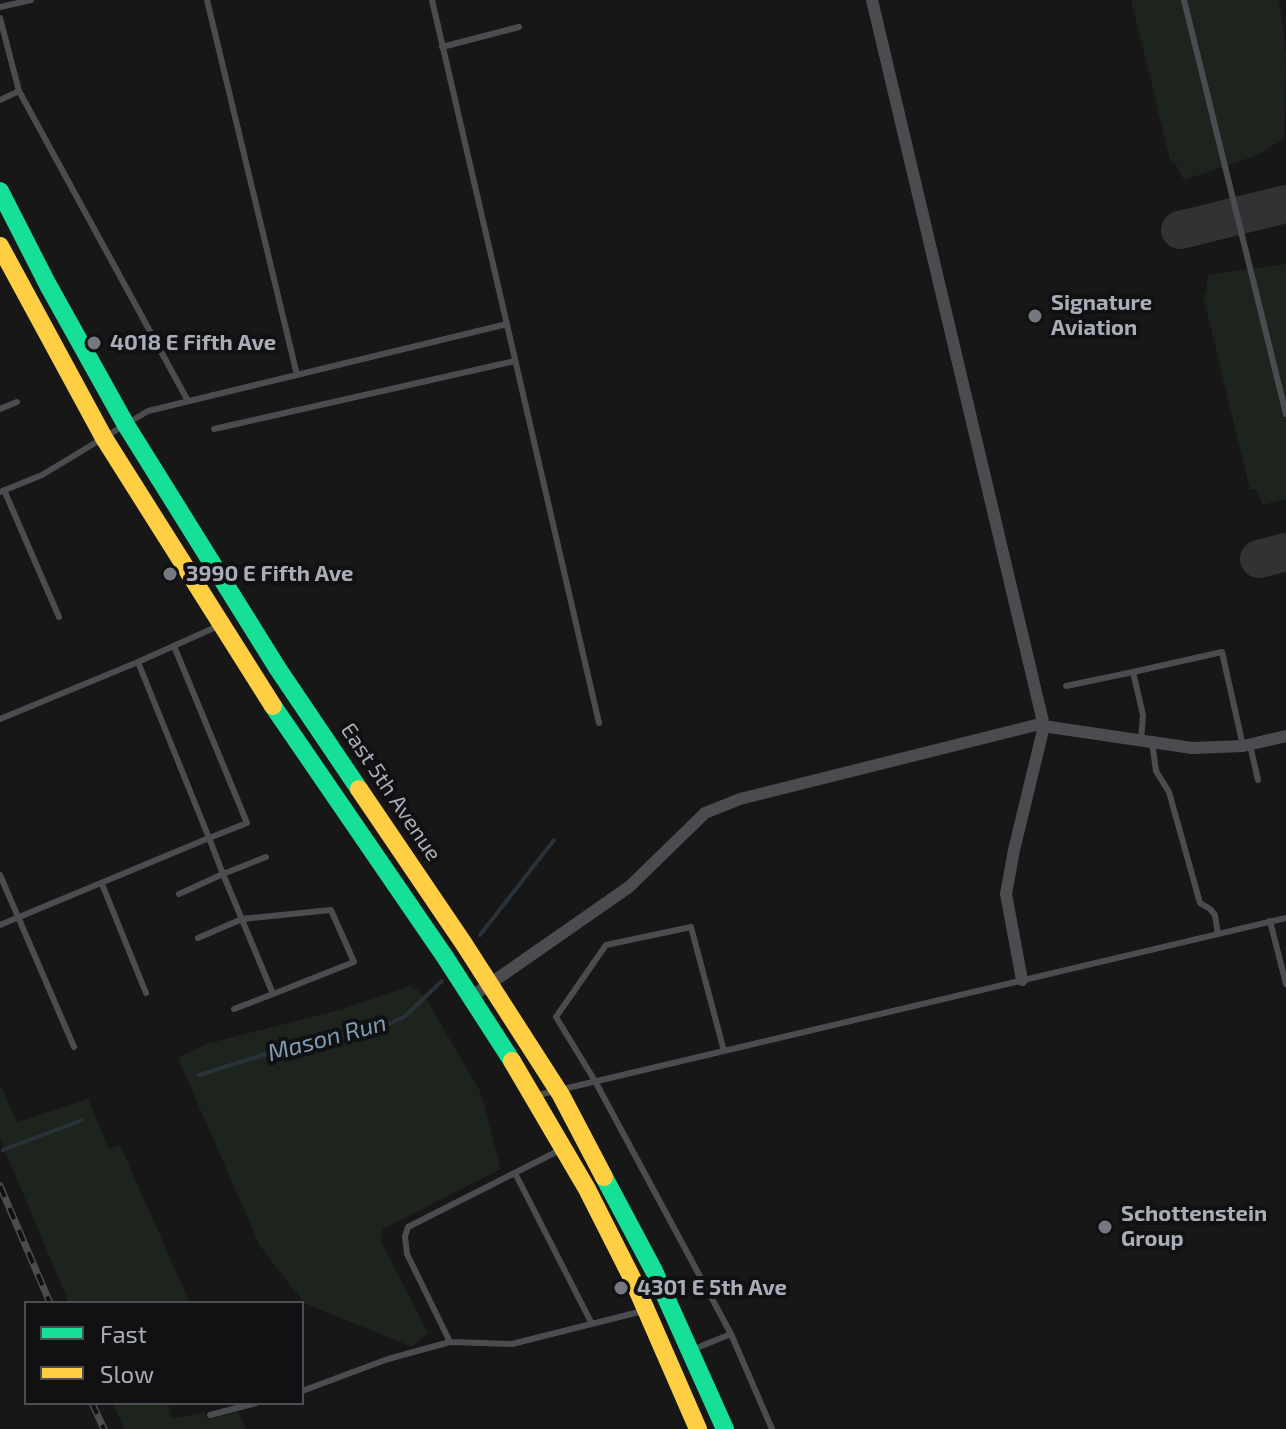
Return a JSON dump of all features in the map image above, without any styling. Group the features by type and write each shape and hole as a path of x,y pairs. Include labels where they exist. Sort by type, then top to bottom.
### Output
{"main road":[{"name":"East 5th Avenue","path":"0,191 126,425 278,669 559,1090 631,1224 691,1350 721,1428"},
{"path":"0,246 104,438 284,723 471,997 534,1096 587,1189 646,1310 698,1429"}],"street":[{"path":"872,0 1044,726 1006,894 1022,980"},
{"path":"471,997 629,887 705,813 740,799 1036,725 1192,748 1247,746 1286,736"}],"lane":[{"path":"0,7 31,0"},
{"path":"207,0 297,375"},
{"path":"432,0 599,723"},
{"path":"1184,0 1286,414"},
{"path":"0,18 19,91 188,401"},
{"path":"442,47 519,27"},
{"path":"0,100 19,91"},
{"path":"59,617 2,491 42,475 148,411 507,324"},
{"path":"214,429 515,361"},
{"path":"0,409 17,402"},
{"path":"0,719 221,624"},
{"path":"0,925 247,823 174,646"},
{"path":"1066,686 1222,652 1258,780"},
{"path":"138,662 273,994"},
{"path":"1133,672 1146,742 1156,771 1169,792 1200,903 1215,915 1218,934"},
{"path":"179,894 266,857"},
{"path":"0,875 74,1047"},
{"path":"102,884 146,993"},
{"path":"198,938 242,919 331,910 354,962 234,1009"},
{"path":"534,1096 1286,918"},
{"path":"1270,921 1286,984"},
{"path":"724,1051 691,927 606,945 556,1017 595,1081 731,1334 772,1429"},
{"path":"450,1342 407,1254 405,1237 408,1227 563,1148"},
{"path":"515,1173 592,1324"},
{"path":"304,1390 388,1359 450,1342 512,1344 646,1310"},
{"path":"691,1350 731,1334"},
{"path":"210,1415 248,1405"}],"shaded area":[{"path":"1131,0 1279,0 1286,54 1284,139 1255,156 1184,180 1175,163 1171,163"},
{"path":"1286,264 1286,499 1263,505 1256,489 1250,490 1203,295 1206,294 1208,275"},
{"path":"411,986 424,995 480,1091 501,1169 383,1229 381,1241 428,1333 412,1347 304,1303 260,1246 178,1058 206,1044 343,1009"},
{"path":"0,1084 17,1122 88,1099 109,1149 120,1145 189,1301 68,1301 0,1139"},
{"path":"114,1405 168,1405 172,1419 205,1412 207,1420 238,1412 246,1429 124,1429"}],"waterway":[{"name":"Mason Run","path":"480,935 554,840"},
{"name":"Mason Run","path":"199,1075 308,1041 384,1026 404,1017 442,981"},
{"name":"Mason Run","path":"3,1150 82,1120"}],"taxiway":[{"path":"1180,230 1286,204"},
{"path":"1259,559 1286,552"}],"railway":[{"path":"0,1186 49,1301"},
{"path":"93,1405 104,1429"}],"traffic: fast":[{"path":"0,191 126,425 278,669 359,789"},
{"path":"273,706 445,957 512,1061"},
{"path":"604,1177 654,1271 725,1429"}],"traffic: slow":[{"path":"0,246 104,438 273,706"},
{"path":"359,789 561,1095 604,1177"},
{"path":"512,1061 587,1189 633,1280 698,1429"}],"place":[{"name":"Signature Aviation","path":"1035,316"},
{"name":"4018 E Fifth Ave","path":"94,343"},
{"name":"3990 E Fifth Ave","path":"170,574"},
{"name":"Schottenstein Group","path":"1105,1227"},
{"name":"4301 E 5th Ave","path":"621,1288"}]}
